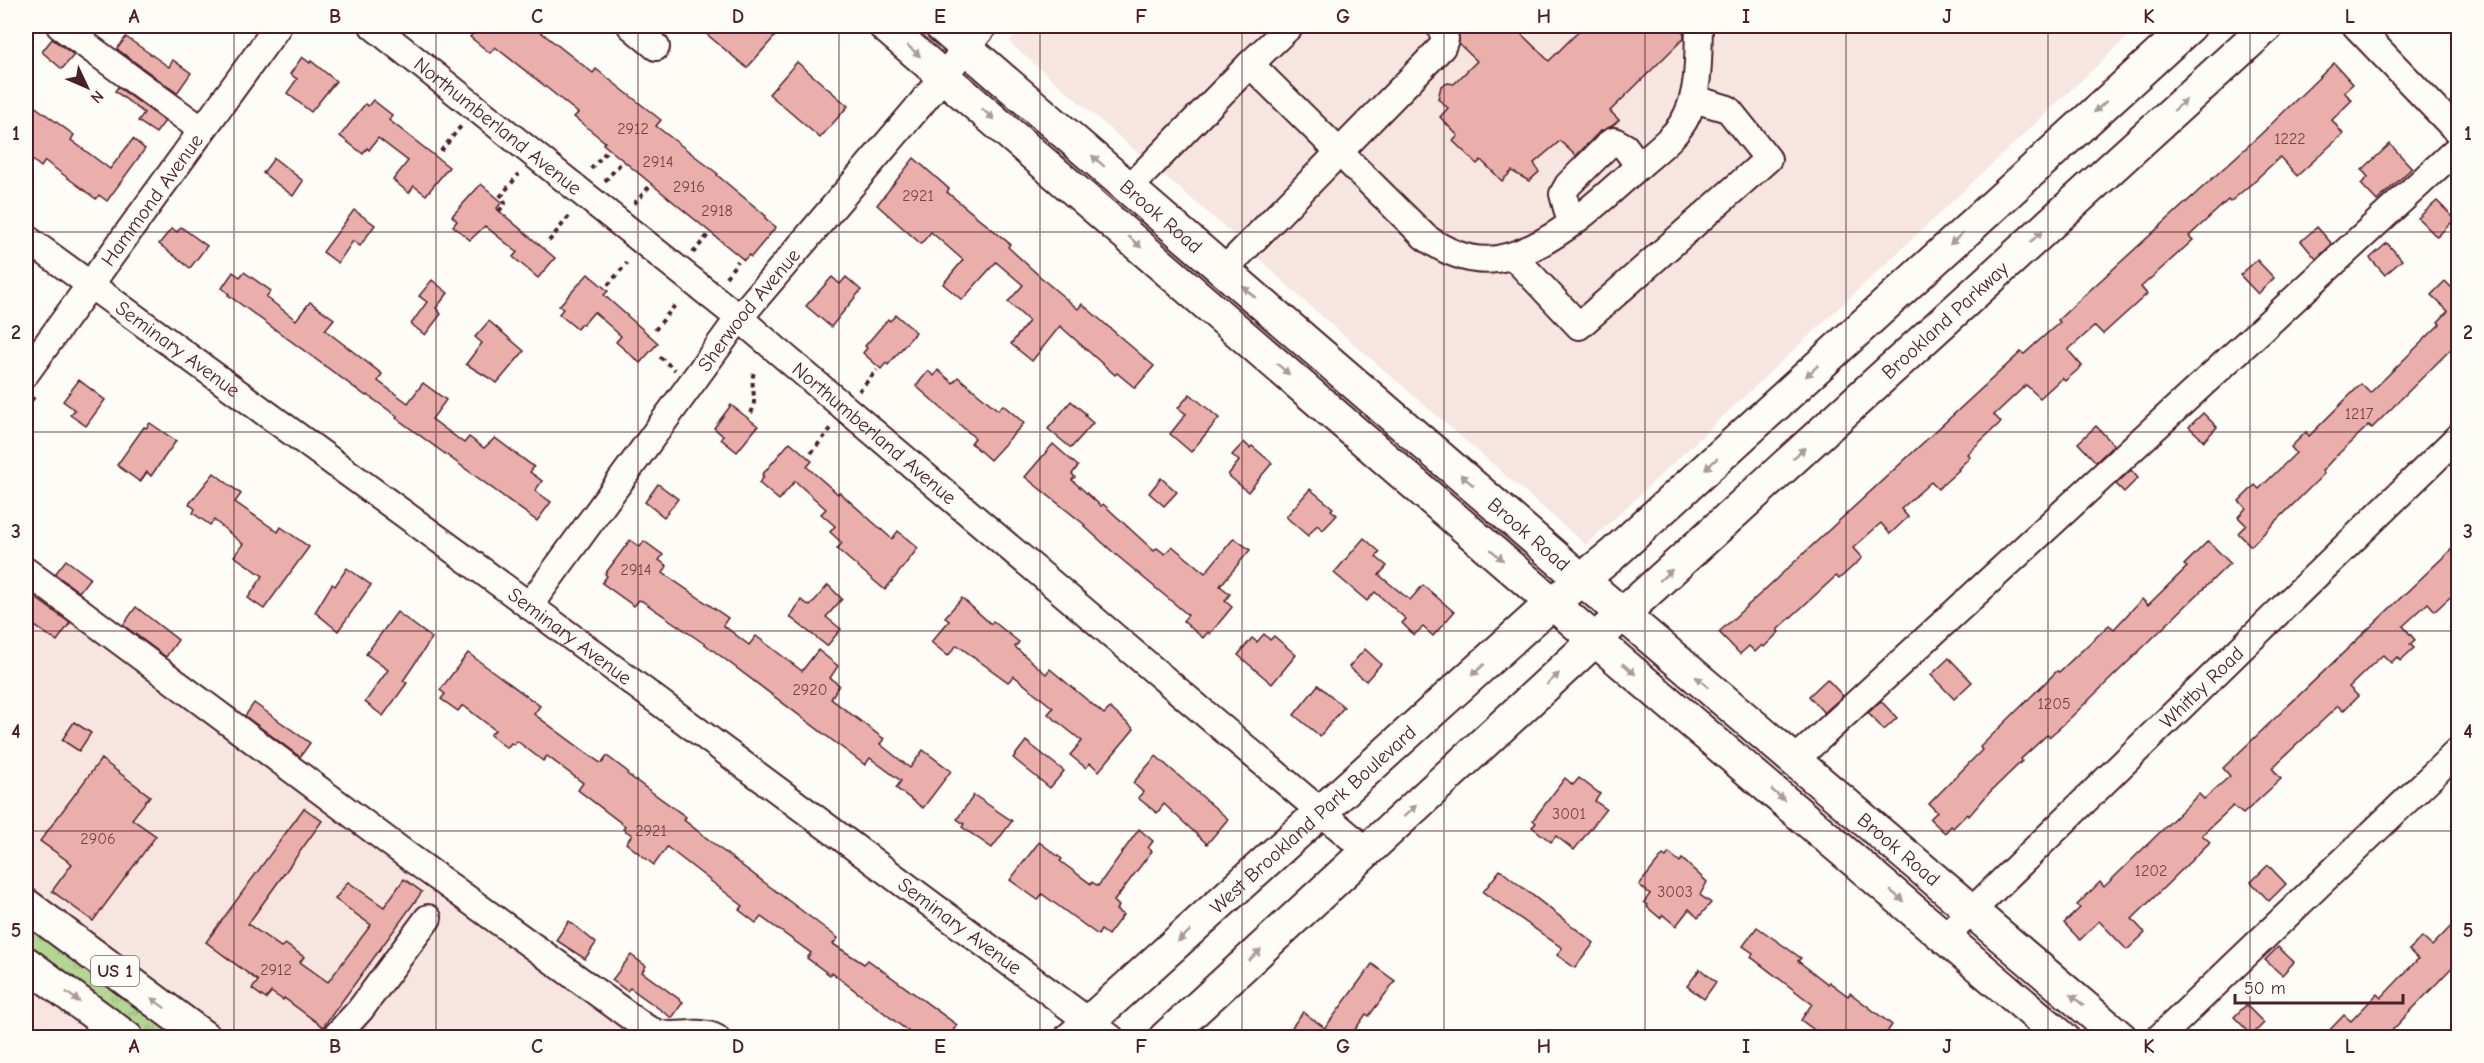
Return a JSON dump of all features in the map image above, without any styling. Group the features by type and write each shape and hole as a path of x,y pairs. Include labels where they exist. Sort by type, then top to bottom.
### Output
{"main road":[{"name":"Brook Road","path":"885,26 1595,640 2063,1038"},
{"name":"Brook Road","path":"940,26 975,37 1129,188 1582,580 2121,1038"},
{"path":"1553,603 1620,548 2190,26"},
{"name":"Brookland Parkway","path":"1623,614 2267,26"},
{"name":"West Brookland Park Boulevard","path":"1090,1032 1322,812 1553,603"},
{"path":"1166,1038 1623,614"},
{"name":"US 1","path":"26,905 205,1038"},
{"name":"US 1","path":"26,963 127,1038"}],"street":[{"path":"60,26 202,130"},
{"name":"Hammond Avenue","path":"26,373 278,26"},
{"name":"Northumberland Avenue","path":"373,26 738,318 1367,851"},
{"path":"630,26 656,47"},
{"path":"1129,188 1290,26"},
{"path":"1224,270 1442,47 1445,39 1440,26"},
{"path":"1250,64 1425,237 1436,245 1464,257 1495,260 1513,256 1532,247 1571,223 1601,201 1678,129 1694,99 1699,26"},
{"path":"2356,26 2458,132"},
{"name":"Sherwood Avenue","path":"529,606 738,318 975,37"},
{"path":"1513,256 1579,326 1768,159 1728,109 1694,99"},
{"path":"1571,223 1563,194 1568,185 1610,143 1614,141 1619,143 1639,166"},
{"path":"1794,760 2458,148"},
{"name":"Seminary Avenue","path":"26,238 529,606 1090,1032"},
{"name":"Whitby Road","path":"1956,946 1981,918 2458,437"},
{"path":"26,572 360,820 646,1028 662,1035 712,1035 716,1038"},
{"path":"2159,1038 2458,751"},
{"path":"334,1038 360,1010 428,918"}],"path":[{"path":"441,152 461,126"},
{"path":"591,169 606,152"},
{"path":"605,181 621,163"},
{"path":"499,211 505,204 501,196 519,174"},
{"path":"634,204 648,187"},
{"path":"549,241 576,208"},
{"path":"687,261 708,235"},
{"path":"723,280 738,261"},
{"path":"608,285 627,263"},
{"path":"655,330 676,304"},
{"path":"660,357 675,370"},
{"path":"751,413 755,403 752,379 755,370"},
{"path":"858,392 877,370"},
{"path":"811,453 835,424"}],"shaded area":[{"path":"1025,26 2139,26 1586,545 1302,299 1242,242 1009,42"},
{"path":"26,586 409,876 641,1037 26,1037"}],"green space":[{"path":"26,921 184,1037 148,1037 26,948"}],"building":[{"path":"480,26 533,26 593,73 596,69 661,120 656,126 718,174 776,227 751,257 749,255 744,260 603,144 605,142 574,117 578,113 495,47 490,53 470,37"},
{"path":"697,26 784,26 747,68"},
{"path":"1458,26 1513,26 1549,61 1584,26 1676,26 1684,33 1684,38 1610,111 1619,120 1599,132 1576,156 1560,141 1534,163 1539,172 1529,181 1512,171 1502,181 1481,160 1477,164 1453,141 1458,136 1440,117 1448,108 1438,99 1441,86 1448,83 1454,84 1477,61 1459,44"},
{"path":"126,37 169,67 173,60 191,73 177,93 117,49"},
{"path":"52,39 74,55 62,69 42,52"},
{"path":"302,57 310,63 311,61 336,81 311,112 287,93 297,79 290,74"},
{"path":"797,62 848,106 820,138 769,94"},
{"path":"2334,63 2353,84 2344,92 2352,100 2332,120 2343,134 2297,176 2280,157 2230,202 2228,200 2189,236 2193,240 2141,287 2147,294 2103,334 2095,326 2068,350 2082,366 2065,381 2062,378 2040,398 2026,385 1994,415 2001,422 1967,454 1970,457 1959,470 1938,489 1931,482 1901,509 1908,517 1890,534 1881,523 1853,548 1862,558 1839,579 1836,576 1777,630 1779,632 1764,647 1762,645 1755,652 1749,646 1740,654 1719,632 2021,352 2024,354 2060,322 2058,320 2078,301 2260,135"},
{"path":"118,87 165,121 156,133 138,121 144,113 115,91"},
{"path":"26,100 74,135 71,140 110,169 133,139 145,149 107,201 99,195 96,199 45,161 41,167 26,155"},
{"path":"373,100 392,115 389,120 449,167 426,195 414,186 409,193 393,180 408,161 378,138 363,154 340,136 365,104 368,106"},
{"path":"2390,144 2412,168 2377,201 2361,184 2368,177 2362,170"},
{"path":"274,158 303,181 293,196 263,173"},
{"path":"914,158 949,189 947,192 1010,244 1008,247 1046,282 1078,309 1082,304 1154,366 1135,388 1117,373 1115,375 1060,326 1032,361 1011,344 1029,321 1008,302 1023,285 996,262 962,300 943,284 963,260 931,232 921,244 877,205"},
{"path":"481,184 502,202 498,210 555,258 538,278 513,257 517,252 485,226 470,240 453,226 457,221 452,216"},
{"path":"2437,201 2455,219 2437,237 2418,218"},
{"path":"354,210 375,225 360,246 353,241 338,263 323,252"},
{"path":"181,227 207,246 190,268 159,244 172,228 177,232"},
{"path":"2317,227 2332,244 2316,259 2301,241"},
{"path":"2387,243 2402,260 2385,275 2370,258"},
{"path":"2257,260 2274,278 2258,294 2240,275"},
{"path":"233,272 240,277 244,272 271,291 266,297 296,320 310,302 334,319 325,330 382,374 378,381 408,403 423,383 446,400 432,419 464,443 469,437 484,448 495,438 534,467 530,472 542,481 535,491 551,502 537,521 396,418 397,416 228,295 222,288"},
{"path":"588,274 608,291 604,295 658,343 640,363 616,342 621,336 594,312 577,329 559,314 563,309 559,306"},
{"path":"832,277 840,284 846,277 861,290 831,327 806,306"},
{"path":"432,280 448,293 436,308 441,314 425,335 411,324 427,302 419,296"},
{"path":"2445,281 2458,294 2458,342 2372,428 2369,425 2333,459 2322,471 2324,474 2251,546 2238,533 2246,525 2238,517 2246,508 2239,501 2255,485 2259,489 2296,453 2291,447 2306,432 2309,436 2361,384 2370,393 2440,324 2438,322 2448,311 2431,295"},
{"path":"896,315 916,332 888,365 886,363 881,369 863,353 867,348 865,346 888,319 890,321"},
{"path":"489,321 524,351 497,383 466,364 482,343 475,337"},
{"path":"938,370 953,383 958,377 998,410 1003,405 1024,423 990,460 971,443 975,438 916,386 928,371 934,376"},
{"path":"79,380 105,400 86,426 70,415 75,410 63,401"},
{"path":"1190,394 1219,418 1191,452 1170,434 1186,414 1178,408"},
{"path":"1071,401 1093,423 1071,448 1048,429"},
{"path":"731,405 758,426 737,452 721,439 723,436 714,428"},
{"path":"2203,413 2217,427 2204,441 2189,427"},
{"path":"150,423 176,441 151,476 147,472 140,482 117,465 144,427 146,428"},
{"path":"2096,426 2114,445 2096,462 2078,443"},
{"path":"790,442 812,461 807,467 892,539 898,531 918,548 885,590 837,549 842,543 830,532 835,526 821,514 826,509 795,481 779,500 759,483 764,477 762,475"},
{"path":"1244,442 1272,463 1248,492 1228,475 1239,461 1232,455"},
{"path":"1053,444 1078,466 1072,474 1075,477 1072,480 1101,506 1103,504 1154,551 1157,548 1165,554 1172,546 1205,573 1234,538 1250,550 1220,586 1230,594 1225,601 1232,607 1210,634 1208,632 1203,638 1183,621 1188,615 1114,553 1085,525 1025,477"},
{"path":"2131,470 2138,478 2124,492 2116,484"},
{"path":"214,473 241,494 235,502 278,532 281,527 309,547 264,609 248,598 263,576 234,556 243,544 214,520 210,525 193,513 195,509 189,504"},
{"path":"1161,478 1177,492 1164,506 1149,493"},
{"path":"658,484 678,499 664,517 645,502"},
{"path":"1310,489 1333,508 1331,510 1337,515 1323,530 1317,525 1308,536 1286,517"},
{"path":"1364,538 1380,552 1376,557 1387,566 1379,575 1410,600 1423,585 1454,612 1433,636 1423,627 1414,635 1402,623 1406,619 1375,592 1367,601 1334,573"},
{"path":"630,540 640,547 644,541 663,555 659,560 667,566 663,573 728,618 723,625 749,645 756,636 802,671 818,650 838,666 830,678 839,685 831,699 884,739 880,744 910,768 923,750 951,771 923,808 896,788 901,781 870,758 865,765 706,645 642,601 639,600 634,606 602,583 607,576 605,574"},
{"path":"2208,541 2230,563 2064,724 2049,737 2047,735 2021,759 2022,761 1969,816 1967,814 1945,833 1930,819 1937,812 1929,804 1982,750 1980,747 2057,671 2059,672 2109,625 2114,629 2142,599 2148,605 2187,567 2184,565"},
{"path":"2458,543 2458,590 2435,611 2428,603 2403,626 2415,640 2410,644 2414,648 2400,661 2397,657 2391,663 2383,655 2377,660 2349,687 2358,696 2343,711 2338,706 2272,768 2281,779 2243,814 2233,806 2202,835 2210,842 2132,919 2145,933 2127,950 2099,921 2080,940 2064,923 2080,908 2077,905 2100,882 2104,887 2199,794 2204,799 2230,776 2223,768"},
{"path":"66,560 90,578 79,592 55,574"},
{"path":"347,568 371,585 338,631 315,612 332,584 335,586"},
{"path":"828,585 842,599 826,617 841,629 827,646 790,617 801,600 810,606"},
{"path":"26,591 70,623 57,641 26,620"},
{"path":"962,598 991,624 993,621 1019,642 1015,647 1046,674 1050,669 1104,714 1110,708 1134,729 1099,771 1090,763 1086,768 1070,755 1082,741 1048,714 1053,708 1014,676 1008,682 957,645 948,656 931,642 949,621 945,617"},
{"path":"136,607 178,640 166,657 123,625"},
{"path":"397,612 432,638 403,681 407,683 383,716 365,702 388,670 366,654"},
{"path":"1264,634 1270,640 1274,636 1296,655 1272,684 1238,655 1252,638 1257,642"},
{"path":"1365,649 1381,664 1366,681 1349,667"},
{"path":"468,653 540,706 534,714 599,762 602,763 607,756 628,772 627,774 686,817 684,820 728,855 838,938 833,944 864,964 868,960 957,1025 948,1038 917,1038 832,973 830,975 807,958 811,953 761,917 756,923 739,910 743,906 667,847 654,865 626,843 632,835 623,829 625,826 578,790 583,783 547,756 543,761 517,741 514,745 511,743 507,748 490,735 495,730 465,707 462,706 458,711 441,699 445,694 440,690"},
{"path":"1949,658 1972,682 1954,699 1931,675"},
{"path":"1827,679 1843,696 1824,713 1809,696"},
{"path":"1318,685 1344,707 1320,736 1294,715"},
{"path":"1881,701 1897,718 1884,730 1868,713"},
{"path":"254,703 310,743 300,757 245,716"},
{"path":"74,722 91,733 79,751 62,740"},
{"path":"1026,741 1064,771 1050,788 1013,758"},
{"path":"1156,756 1228,819 1207,844 1164,804 1157,813 1138,798 1143,792 1133,783"},
{"path":"101,759 150,796 132,819 156,836 93,921 52,891 72,864 40,841"},
{"path":"1565,778 1573,785 1579,778 1600,794 1595,801 1606,809 1574,850 1556,836 1551,842 1532,827 1536,823 1533,820"},
{"path":"974,795 1012,821 992,848 962,827 964,824 957,819"},
{"path":"304,808 322,821 248,924 281,947 285,944 304,957 300,962 328,982 371,925 335,899 348,882 384,907 404,879 422,892 323,1027 284,998 283,1000 271,992 266,999 252,989 258,981 206,942"},
{"path":"1139,829 1153,841 1148,848 1152,851 1114,901 1119,906 1116,910 1123,915 1108,935 1101,930 1098,935 1042,894 1038,900 1010,880 1039,842 1062,859 1060,861 1091,884 1092,882 1098,886"},
{"path":"1669,853 1680,862 1682,859 1707,882 1700,895 1711,903 1698,918 1689,909 1676,926 1663,915 1660,918 1647,907 1648,905 1644,902 1650,894 1639,885 1663,855 1666,857"},
{"path":"2268,865 2286,884 2269,901 2251,882"},
{"path":"1500,870 1594,943 1575,968 1557,955 1562,948 1483,892"},
{"path":"2458,919 2458,961 2385,1038 2322,1038 2344,1015 2351,1021 2377,994 2381,998 2418,959 2409,950 2422,937 2432,946"},
{"path":"569,921 596,943 585,959 556,940"},
{"path":"1757,927 1801,958 1798,961 1828,984 1829,982 1848,996 1850,993 1892,1025 1883,1038 1825,1038 1801,1020 1812,1004 1751,957 1753,953 1743,946"},
{"path":"2278,947 2294,962 2282,975 2265,960"},
{"path":"631,955 646,966 642,972 683,1002 672,1018 630,988 627,991 612,980"},
{"path":"1372,964 1395,981 1369,1016 1366,1014 1349,1038 1284,1038 1303,1012 1325,1028"},
{"path":"1700,969 1716,982 1704,999 1687,986"},
{"path":"2246,1005 2264,1023 2252,1035 2234,1017"}]}
